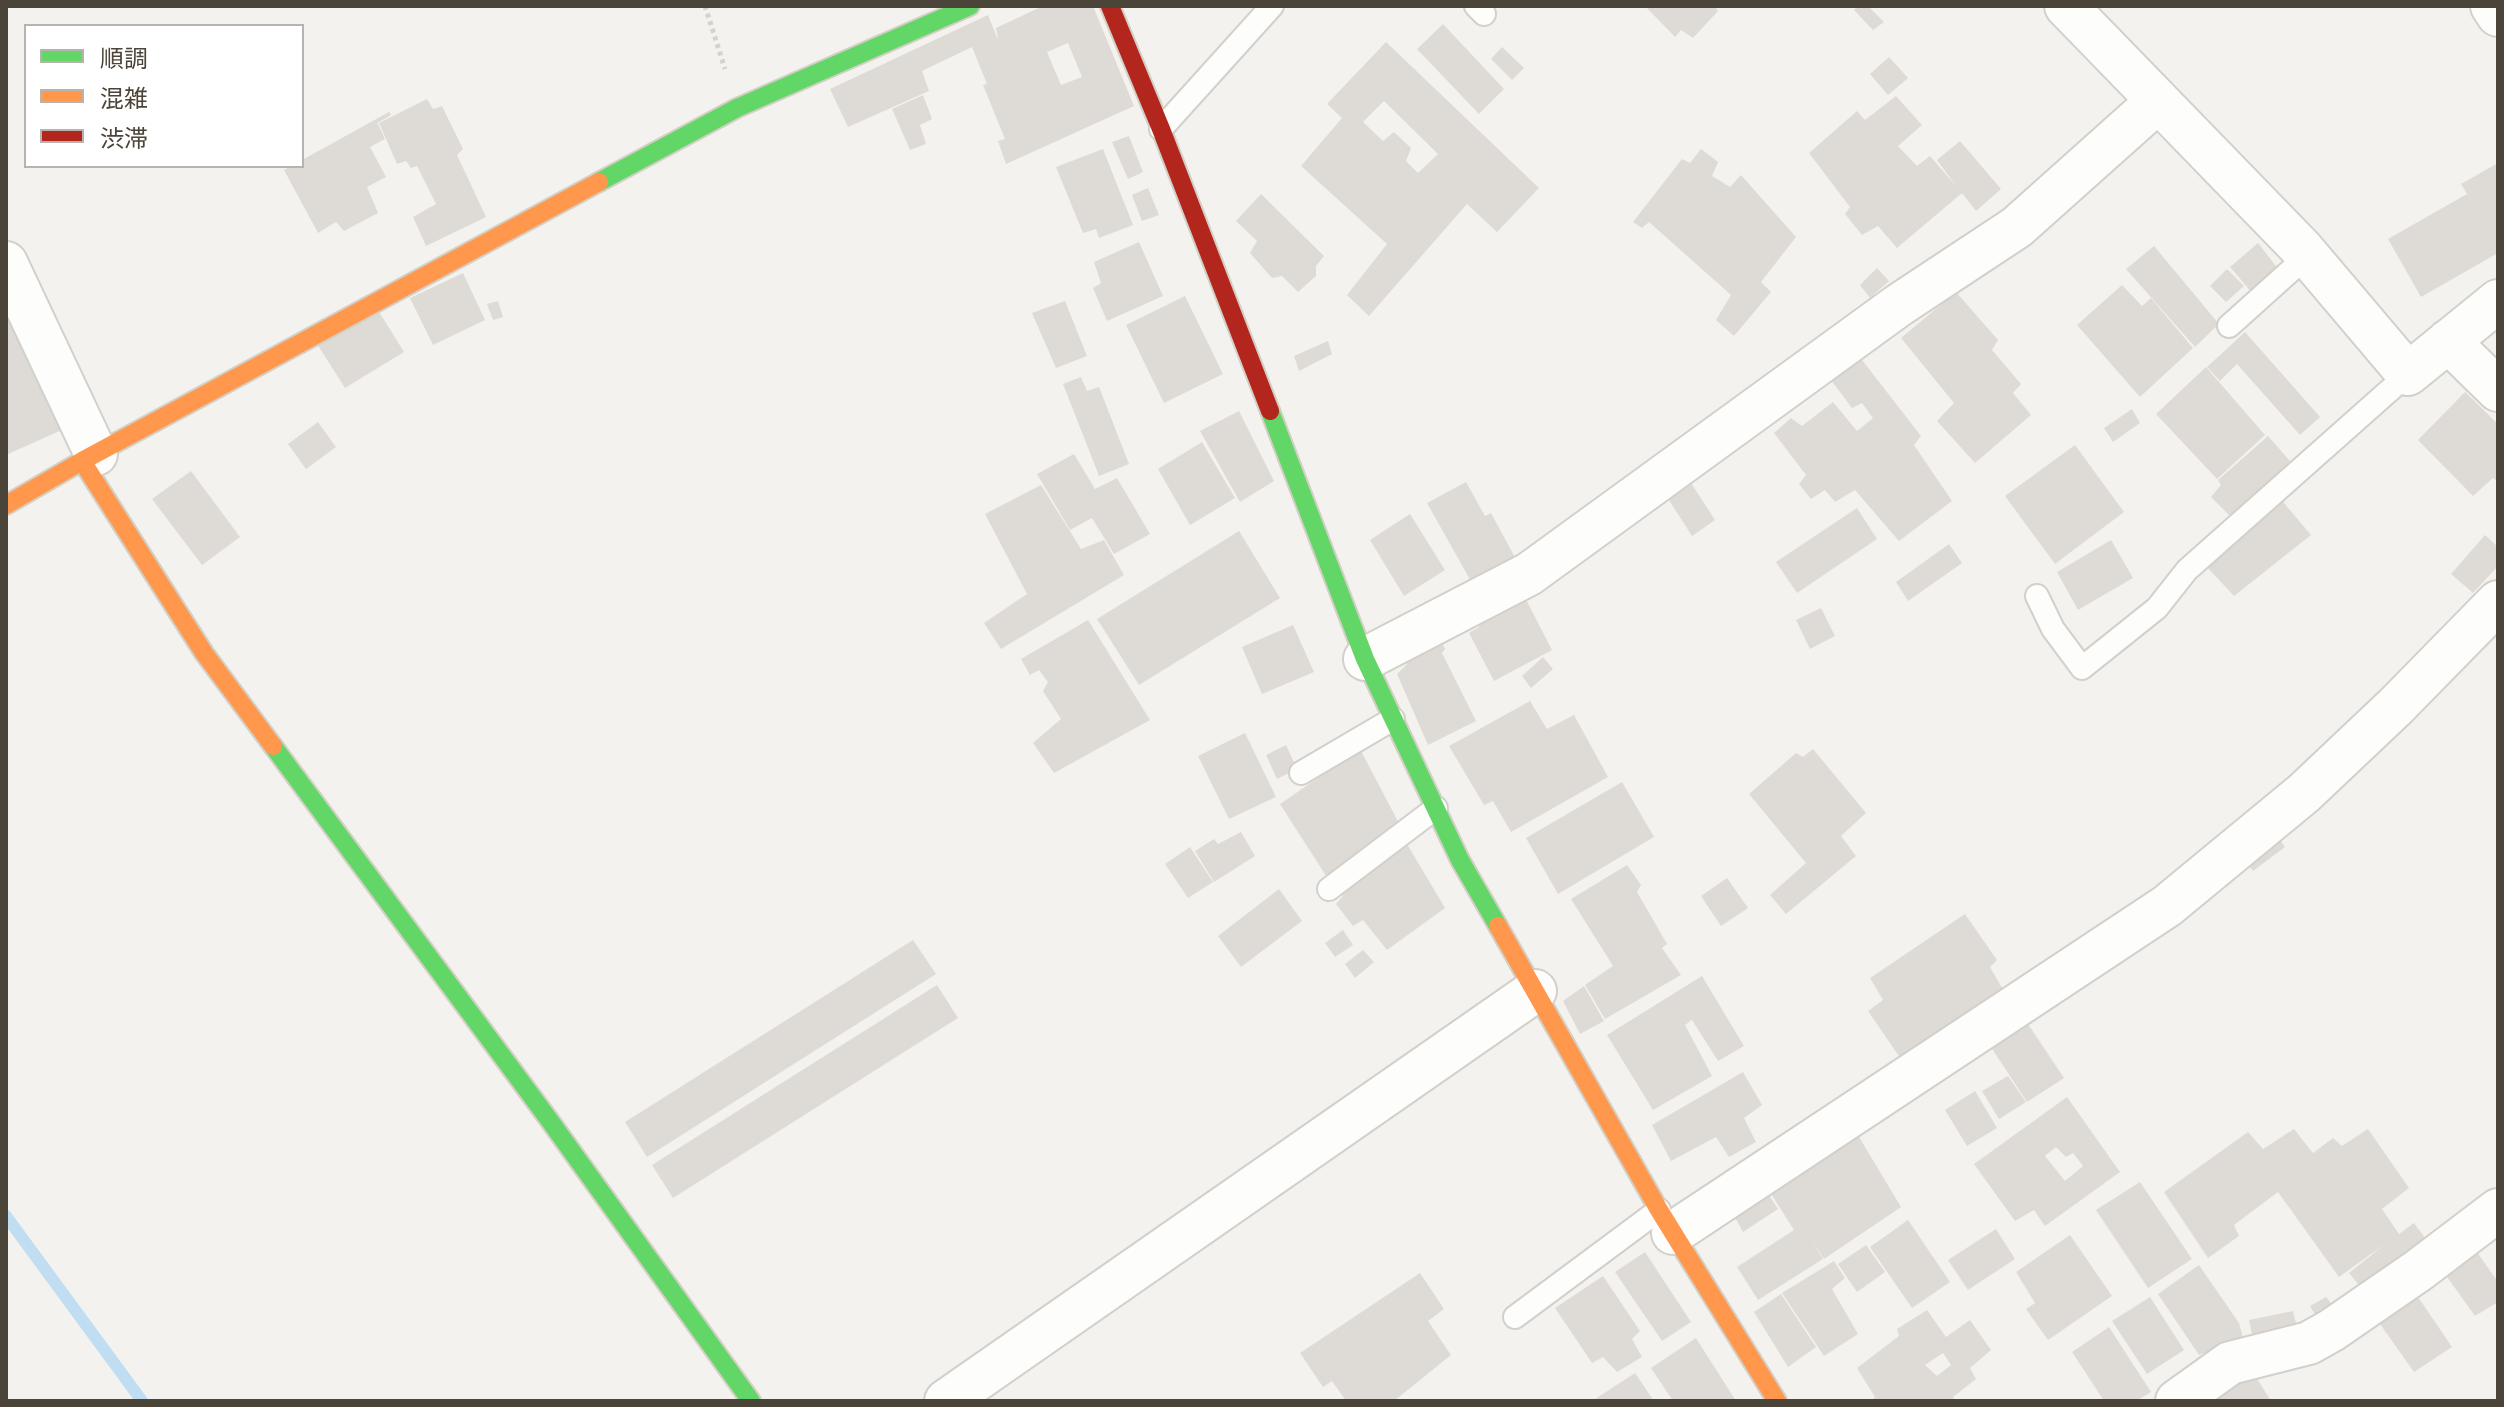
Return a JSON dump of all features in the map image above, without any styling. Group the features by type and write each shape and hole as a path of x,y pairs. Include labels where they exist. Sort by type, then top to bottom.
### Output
{"street":[{"path":"6,505 89,457 737,108 970,6"},
{"path":"1110,6 1161,129 1365,659 1460,860 1666,1222 1777,1401"},
{"path":"2066,6 2307,256 2408,374 2498,301"},
{"path":"2492,6 2498,15"},
{"path":"1365,659 1529,574 1899,305 2017,227 2158,101"},
{"path":"6,263 89,457 204,653 550,1121 751,1401"},
{"path":"2448,341 2498,390"},
{"path":"1666,1222 2167,906 2304,793 2396,706 2498,602"},
{"path":"946,1401 1535,991"},
{"path":"2177,1401 2230,1363 2309,1343 2332,1330 2498,1210"}],"lane":[{"path":"1161,129 1272,6"},
{"path":"2229,326 2307,256"},
{"path":"2037,596 2053,629 2082,668 2157,608 2187,570 2408,374"},
{"path":"1301,773 1393,719"},
{"path":"1329,889 1436,808"},
{"path":"1515,1317 1666,1222"}],"path":[{"path":"705,6 737,108"}],"building":[{"path":"1043,6 1093,6 1134,106 1006,164 998,141 1005,139 983,85 987,84 972,47 922,71 929,91 848,127 830,89 988,15 998,40 996,28","holes":["1068,43 1082,77 1061,85 1047,52"]},
{"path":"1645,6 1715,6 1718,11 1693,38 1681,30 1675,37"},
{"path":"1858,6 1868,6 1884,22 1873,30 1854,10"},
{"path":"1443,24 1504,89 1479,114 1417,49"},
{"path":"1386,42 1539,188 1497,232 1467,204 1369,316 1347,295 1387,244 1301,166 1342,118 1327,104","holes":["1384,101 1438,154 1418,173 1406,161 1411,148 1394,132 1383,141 1363,122"]},
{"path":"1502,47 1524,68 1512,80 1491,59"},
{"path":"1889,57 1908,78 1888,95 1870,74"},
{"path":"923,95 932,119 920,125 926,144 910,150 892,109"},
{"path":"1896,96 1922,125 1898,146 1917,166 1930,156 1956,186 1937,160 1960,141 2001,189 1976,211 1962,193 1897,248 1878,226 1862,235 1845,214 1850,207 1809,153 1857,111 1865,120"},
{"path":"427,99 433,109 442,106 463,149 457,155 486,217 426,246 413,217 436,204 417,166 411,168 406,161 397,164 379,123"},
{"path":"389,112 391,115 376,124 385,139 370,147 386,177 367,187 378,213 344,231 336,222 318,233 284,170 304,168 304,159"},
{"path":"1129,136 1143,172 1128,179 1112,142"},
{"path":"1103,149 1133,225 1099,238 1096,229 1083,233 1056,167"},
{"path":"1701,149 1718,162 1712,176 1730,187 1741,175 1796,237 1761,282 1771,292 1734,336 1716,320 1731,295 1649,222 1642,228 1633,222 1682,159 1690,163"},
{"path":"2498,163 2498,253 2421,297 2388,239 2467,194 2461,184"},
{"path":"1148,188 1159,215 1142,221 1132,195"},
{"path":"1261,194 1324,256 1316,266 1316,276 1298,292 1282,276 1272,278 1250,253 1257,241 1236,221"},
{"path":"1139,242 1163,296 1107,321 1093,288 1101,283 1094,262"},
{"path":"2258,243 2279,270 2253,294 2230,267"},
{"path":"2154,246 2219,324 2195,347 2126,269"},
{"path":"1877,268 1889,281 1870,298 1860,285"},
{"path":"2227,269 2244,286 2226,302 2210,286"},
{"path":"463,273 485,320 433,345 410,298"},
{"path":"2122,285 2142,306 2151,298 2193,348 2140,397 2077,325"},
{"path":"1956,292 1998,340 1992,350 2021,384 2013,393 2031,415 1975,463 1937,421 1954,403 1901,338"},
{"path":"1185,296 1223,374 1164,403 1126,325"},
{"path":"6,299 64,429 6,455"},
{"path":"498,301 503,317 493,320 487,304"},
{"path":"1065,301 1087,356 1056,368 1032,313"},
{"path":"376,307 404,352 345,388 317,344"},
{"path":"2245,332 2320,417 2300,435 2237,364 2220,381 2207,367"},
{"path":"1328,341 1332,354 1299,371 1294,356"},
{"path":"1859,356 1921,436 1914,445 1952,501 1899,541 1855,490 1835,502 1825,490 1811,499 1799,484 1806,475 1774,433 1791,418 1802,426 1833,402 1857,431 1873,418 1862,403 1852,408 1831,380"},
{"path":"2206,367 2265,435 2217,479 2156,414"},
{"path":"1081,377 1087,391 1099,387 1129,464 1099,476 1063,384"},
{"path":"2465,392 2498,424 2498,482 2493,478 2473,496 2418,440"},
{"path":"2132,409 2140,423 2113,442 2104,428"},
{"path":"1239,411 1274,481 1240,502 1200,431"},
{"path":"318,422 336,447 306,469 288,444"},
{"path":"2268,436 2290,461 2234,520 2211,497 2221,485 2218,480"},
{"path":"1202,442 1235,498 1190,525 1158,469"},
{"path":"2075,445 2124,512 2055,564 2005,496"},
{"path":"1074,454 1095,489 1117,478 1150,534 1114,554 1092,518 1070,530 1037,474"},
{"path":"191,471 240,537 202,565 152,499"},
{"path":"1466,482 1485,516 1491,513 1517,561 1473,585 1427,503"},
{"path":"1691,483 1715,520 1692,536 1667,497"},
{"path":"1041,485 1081,549 1104,540 1124,575 1001,649 984,623 1027,594 985,514"},
{"path":"2278,496 2311,535 2234,596 2205,565"},
{"path":"1857,508 1877,539 1797,593 1776,562"},
{"path":"1410,514 1445,570 1404,596 1370,540"},
{"path":"1239,531 1280,598 1139,685 1097,619"},
{"path":"2485,535 2498,547 2498,566 2473,593 2451,574"},
{"path":"2111,540 2133,578 2078,610 2057,572"},
{"path":"1949,544 1962,563 1908,601 1896,582"},
{"path":"1518,584 1552,650 1494,681 1469,633 1479,627 1469,610"},
{"path":"1821,608 1835,636 1810,649 1796,620"},
{"path":"1088,620 1150,720 1054,773 1033,743 1061,719 1043,691 1048,682 1039,670 1030,675 1021,659"},
{"path":"1293,625 1314,672 1262,694 1242,647"},
{"path":"1438,635 1445,649 1442,653 1476,721 1428,745 1397,674 1407,664 1403,654"},
{"path":"1543,657 1553,669 1531,688 1522,676"},
{"path":"1530,701 1547,729 1574,715 1608,777 1511,832 1493,801 1484,805 1449,746"},
{"path":"1245,733 1276,797 1229,819 1198,756"},
{"path":"1286,745 1297,769 1277,779 1266,755"},
{"path":"1360,749 1402,829 1328,879 1280,804"},
{"path":"1813,749 1866,813 1841,836 1856,856 1786,914 1770,895 1806,863 1749,794 1796,753 1803,757"},
{"path":"1622,782 1654,837 1558,894 1526,838"},
{"path":"2270,826 2285,847 2253,871 2238,850"},
{"path":"1241,832 1255,856 1214,882 1195,851 1214,839 1218,844"},
{"path":"1404,839 1445,908 1387,950 1363,920 1353,926 1336,904 1343,896 1339,887"},
{"path":"1190,847 1213,882 1188,898 1165,864"},
{"path":"1627,865 1641,885 1637,892 1667,944 1662,948 1681,975 1605,1019 1585,985 1613,966 1571,899"},
{"path":"1727,878 1748,908 1721,926 1701,896"},
{"path":"1279,889 1302,921 1241,967 1218,936"},
{"path":"1965,914 1997,960 1990,967 2005,993 1903,1062 1868,1011 1883,1000 1870,978"},
{"path":"1343,930 1353,945 1335,957 1325,943"},
{"path":"913,940 936,974 647,1157 625,1122"},
{"path":"1363,950 1374,962 1355,978 1345,964"},
{"path":"1702,976 1744,1046 1718,1061 1692,1020 1685,1025 1712,1076 1653,1110 1607,1035"},
{"path":"937,985 958,1018 673,1198 652,1165"},
{"path":"1584,986 1604,1021 1580,1034 1563,1001"},
{"path":"2024,1018 2064,1078 2027,1102 1987,1041"},
{"path":"1743,1072 1762,1105 1744,1118 1756,1142 1729,1157 1716,1137 1671,1161 1652,1125"},
{"path":"2008,1076 2026,1102 1999,1119 1982,1091"},
{"path":"1975,1091 1997,1128 1967,1146 1945,1110"},
{"path":"2067,1097 2120,1172 2045,1226 2034,1210 2015,1221 1974,1164","holes":["2056,1147 2066,1157 2073,1153 2083,1166 2065,1181 2045,1156"]},
{"path":"1850,1122 1901,1207 1824,1259 1812,1241 1823,1259 1758,1300 1737,1267 1794,1230 1763,1181"},
{"path":"2294,1129 2313,1153 2333,1138 2342,1146 2368,1129 2409,1188 2382,1209 2399,1234 2414,1223 2436,1253 2371,1300 2349,1273 2385,1244 2339,1277 2278,1192 2234,1225 2239,1236 2208,1258 2164,1192 2248,1132 2263,1149"},
{"path":"2140,1182 2192,1259 2148,1288 2096,1210"},
{"path":"1765,1189 1778,1209 1743,1232 1731,1210"},
{"path":"1908,1220 1950,1282 1912,1308 1870,1247"},
{"path":"1996,1229 2015,1259 1968,1290 1948,1260"},
{"path":"2070,1235 2112,1296 2048,1340 2026,1309 2035,1303 2016,1272"},
{"path":"1866,1245 1885,1272 1857,1292 1838,1264"},
{"path":"2472,1245 2498,1282 2498,1302 2475,1316 2440,1267"},
{"path":"1645,1252 1691,1322 1662,1341 1615,1272"},
{"path":"1834,1261 1845,1278 1832,1289 1858,1334 1824,1356 1782,1293"},
{"path":"2199,1265 2239,1323 2244,1342 2217,1360 2209,1351 2199,1355 2158,1294"},
{"path":"1420,1273 1444,1309 1428,1321 1451,1355 1394,1401 1346,1401 1332,1381 1323,1387 1300,1353"},
{"path":"1603,1276 1640,1331 1632,1339 1642,1357 1617,1372 1603,1357 1592,1363 1555,1308"},
{"path":"1781,1294 1816,1347 1788,1367 1754,1312"},
{"path":"2150,1297 2184,1350 2147,1374 2112,1321"},
{"path":"2326,1297 2344,1320 2323,1328 2310,1306"},
{"path":"2418,1297 2452,1347 2414,1372 2380,1324"},
{"path":"1927,1310 1946,1337 1970,1320 1991,1350 1970,1368 1976,1379 1953,1397 1955,1401 1871,1401 1875,1397 1857,1368 1899,1336 1897,1329","holes":["1943,1353 1951,1365 1937,1376 1925,1365"]},
{"path":"2293,1311 2299,1337 2254,1345 2249,1320"},
{"path":"2109,1327 2151,1392 2136,1401 2104,1401 2072,1352"},
{"path":"1696,1338 1736,1401 1673,1401 1651,1368"},
{"path":"2247,1363 2271,1401 2198,1401"},
{"path":"1635,1373 1654,1401 1592,1401"}],"waterway":[{"path":"6,1216 142,1401"}],"traffic: fast":[{"path":"599,182 737,108 970,6"},
{"path":"1270,411 1365,659 1460,860 1498,926"},
{"path":"273,746 550,1121 751,1401"}],"traffic: slow":[{"path":"6,505 599,182"},
{"path":"82,461 204,653 273,746"},
{"path":"1498,926 1659,1210 1777,1401"}],"traffic: jam":[{"path":"1110,6 1270,411"}]}
